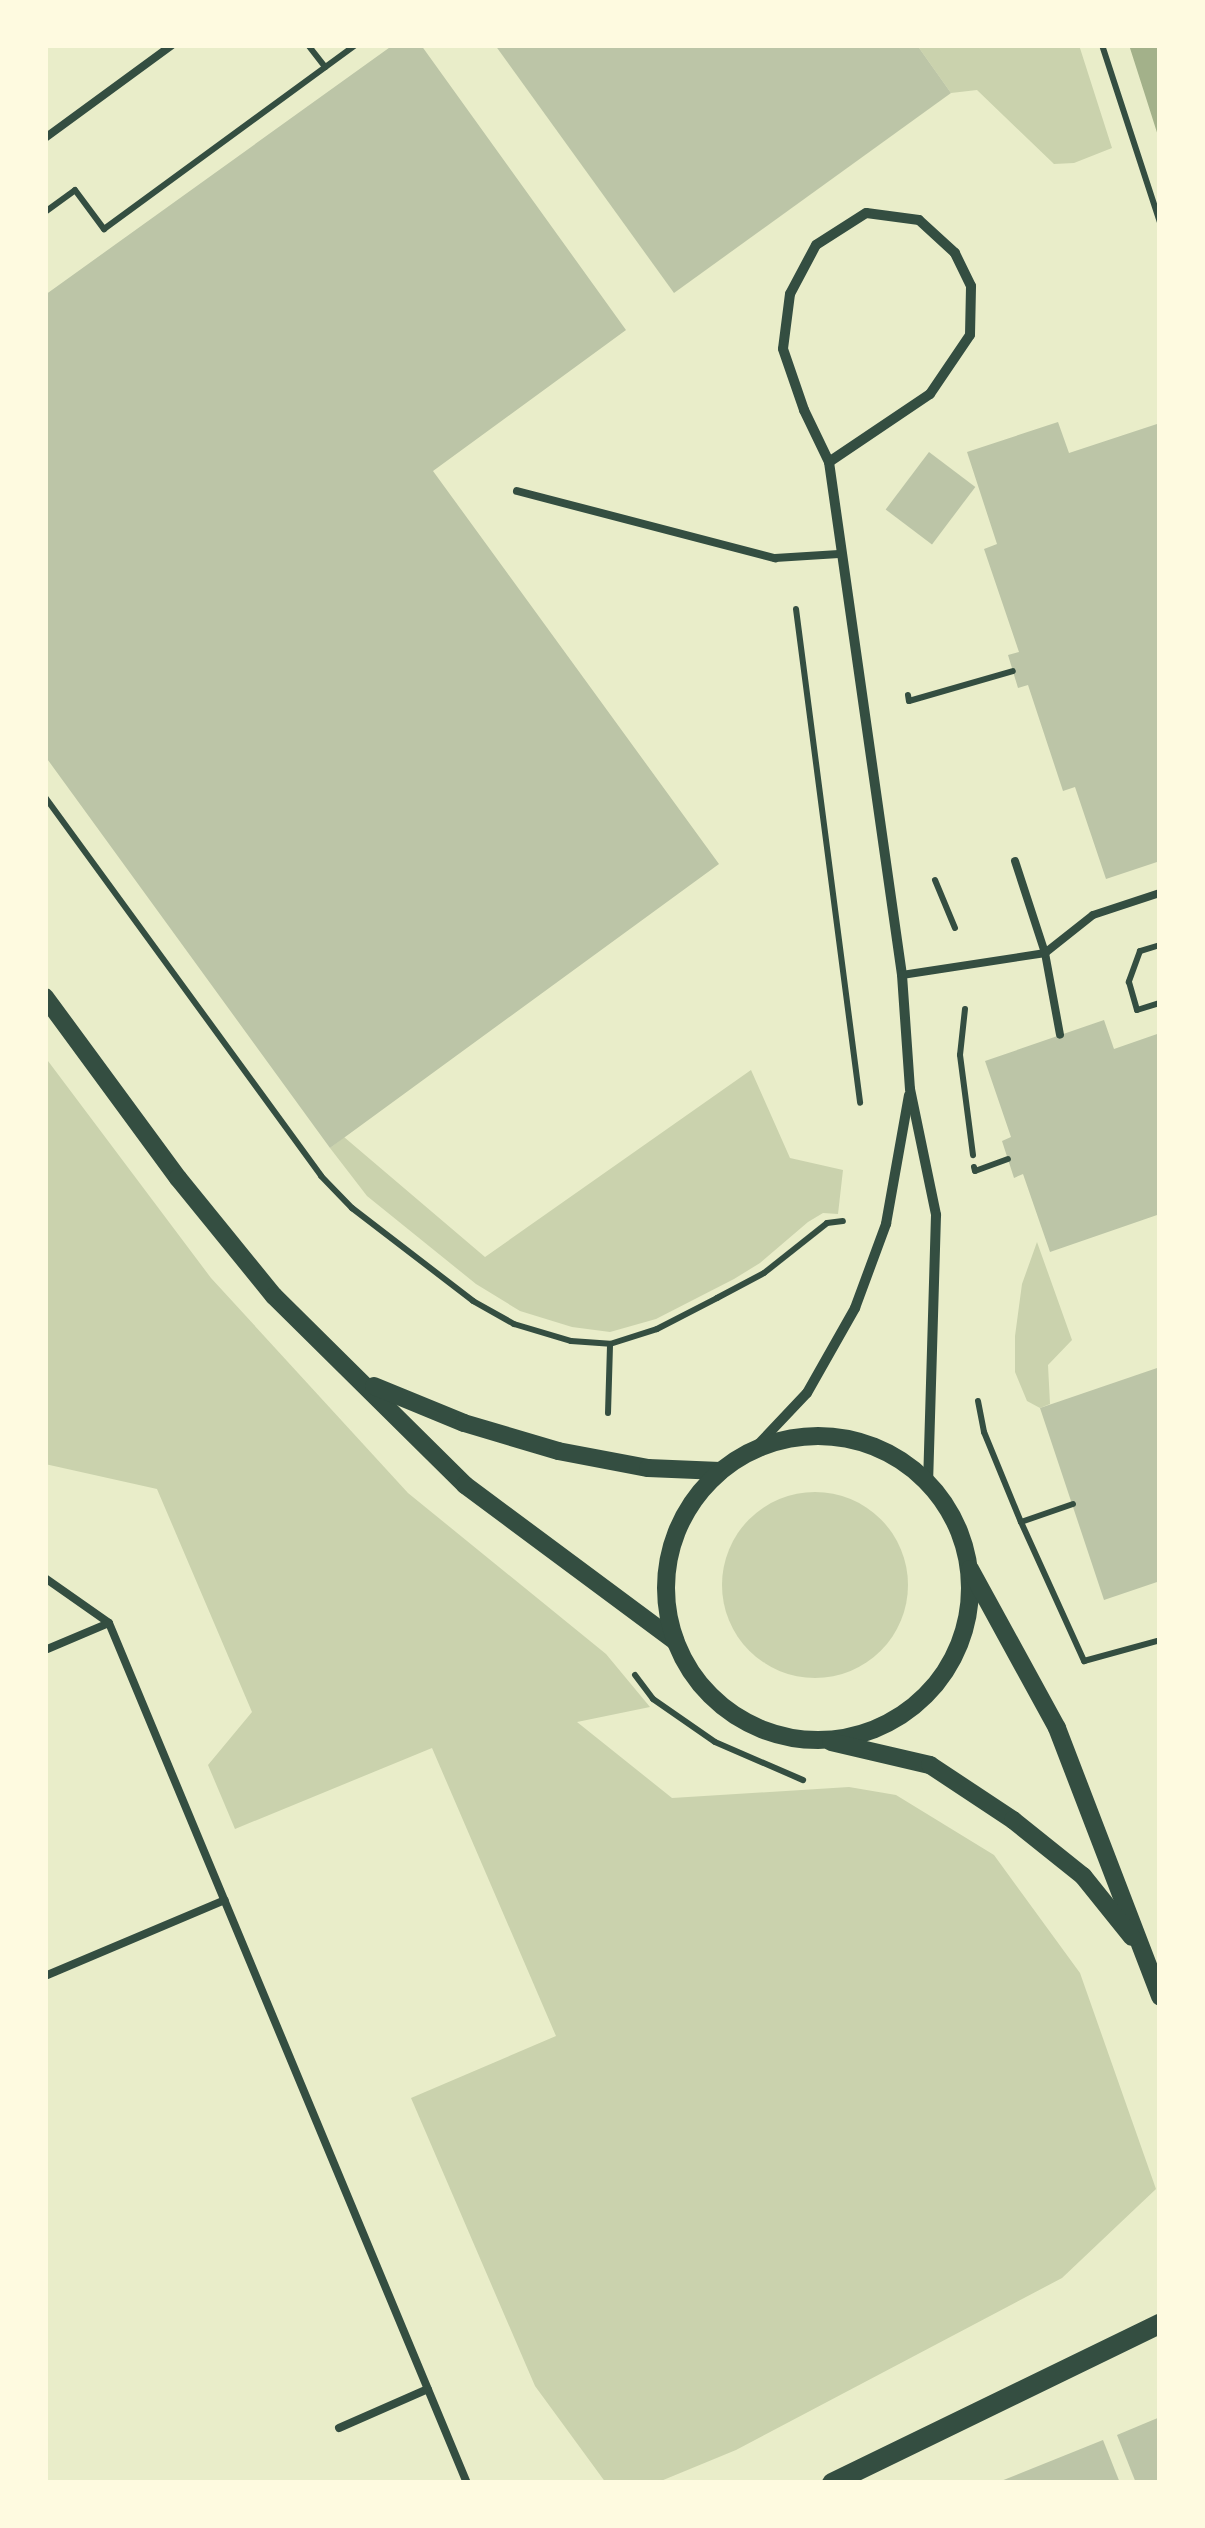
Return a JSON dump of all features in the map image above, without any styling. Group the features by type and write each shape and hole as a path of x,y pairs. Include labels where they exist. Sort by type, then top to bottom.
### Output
{"main road":[{"path":"832,2483 1160,2324"}],"street":[{"path":"829,462 930,394 970,335 971,286 955,253 919,220 866,213 816,246 790,294 783,349 804,410 829,462 902,974 910,1090 936,1215 928,1482"},
{"path":"45,997 178,1178 274,1296 465,1485 676,1641"},
{"path":"910,1090 886,1224 854,1308 806,1393 754,1449 720,1471 692,1502 672,1546 666,1594 676,1641 700,1684 736,1716 780,1736 827,1740 930,1765 997,1809 1083,1876 1142,1949"},
{"path":"364,1382 464,1423 558,1451 648,1468 720,1471"},
{"path":"754,1449 794,1437 843,1437 889,1452 928,1482 956,1522 970,1568 1057,1728 1160,1998"},
{"path":"827,1740 876,1730 919,1704 951,1664 968,1618 970,1568"}],"lane":[{"path":"45,138 172,45"},
{"path":"518,491 774,558 840,554"},
{"path":"1015,862 1045,953 1060,1035"},
{"path":"902,974 1045,953 1092,915 1160,893"},
{"path":"45,1578 110,1624 467,2483"},
{"path":"45,1650 110,1624"},
{"path":"45,1976 225,1900"},
{"path":"339,2428 428,2388"}],"path":[{"path":"308,45 325,67"},
{"path":"45,212 76,190 104,230 355,45"},
{"path":"1102,45 1160,222"},
{"path":"796,609 860,1110"},
{"path":"920,697 1013,671"},
{"path":"45,797 321,1176 352,1208 473,1301 514,1324 571,1342 610,1344 657,1329 764,1273 827,1223 847,1221 850,1204"},
{"path":"1160,945 1140,952 1128,982 1137,1010 1160,1003"},
{"path":"975,1171 976,1186"},
{"path":"976,1396 984,1432 1084,1661 1160,1640"},
{"path":"1021,1522 1073,1504"}],"shaded area":[{"path":"917,45 1079,45 1112,148 1074,163 1054,164 977,90 951,93"},
{"path":"1129,45 1160,45 1160,142 1146,98"},
{"path":"45,1057 211,1278 408,1493 606,1654 650,1707 577,1722 672,1798 849,1787 896,1795 994,1855 1080,1973 1156,2189 1062,2278 736,2450 656,2483 606,2483 535,2386 411,2098 556,2036 432,1748 235,1829 208,1765 252,1712 157,1489 45,1464"},
{"path":"751,1070 790,1158 843,1170 838,1214 823,1213 808,1222 760,1263 734,1279 656,1319 610,1332 572,1327 520,1311 476,1284 367,1196 330,1148 344,1137 485,1257"},
{"path":"1037,1242 1072,1340 1048,1365 1050,1404 1040,1408 1027,1401 1015,1372 1022,1284"},
{"path":"815,1492 851,1499 881,1519 901,1549 908,1585 901,1621 881,1651 851,1671 815,1678 779,1671 749,1651 729,1621 722,1585 729,1549 749,1519 779,1499"}],"building":[{"path":"393,45 421,45 626,330 433,471 719,864 330,1148 45,756 45,295"},
{"path":"495,45 917,45 951,93 674,293"},
{"path":"1058,422 1069,453 1160,423 1160,861 1106,879 1075,787 1063,791 1028,685 1018,688 1008,655 1019,652 984,549 997,544 967,452"},
{"path":"929,452 975,487 932,544 886,510"},
{"path":"1104,1020 1114,1049 1160,1033 1160,1214 1050,1252 1023,1174 1014,1178 1002,1141 1011,1137 985,1061"},
{"path":"1160,1367 1160,1581 1104,1600 1040,1408"},
{"path":"1160,2417 1160,2483 1136,2483 1117,2435"},
{"path":"1103,2440 1120,2483 996,2483"}]}
